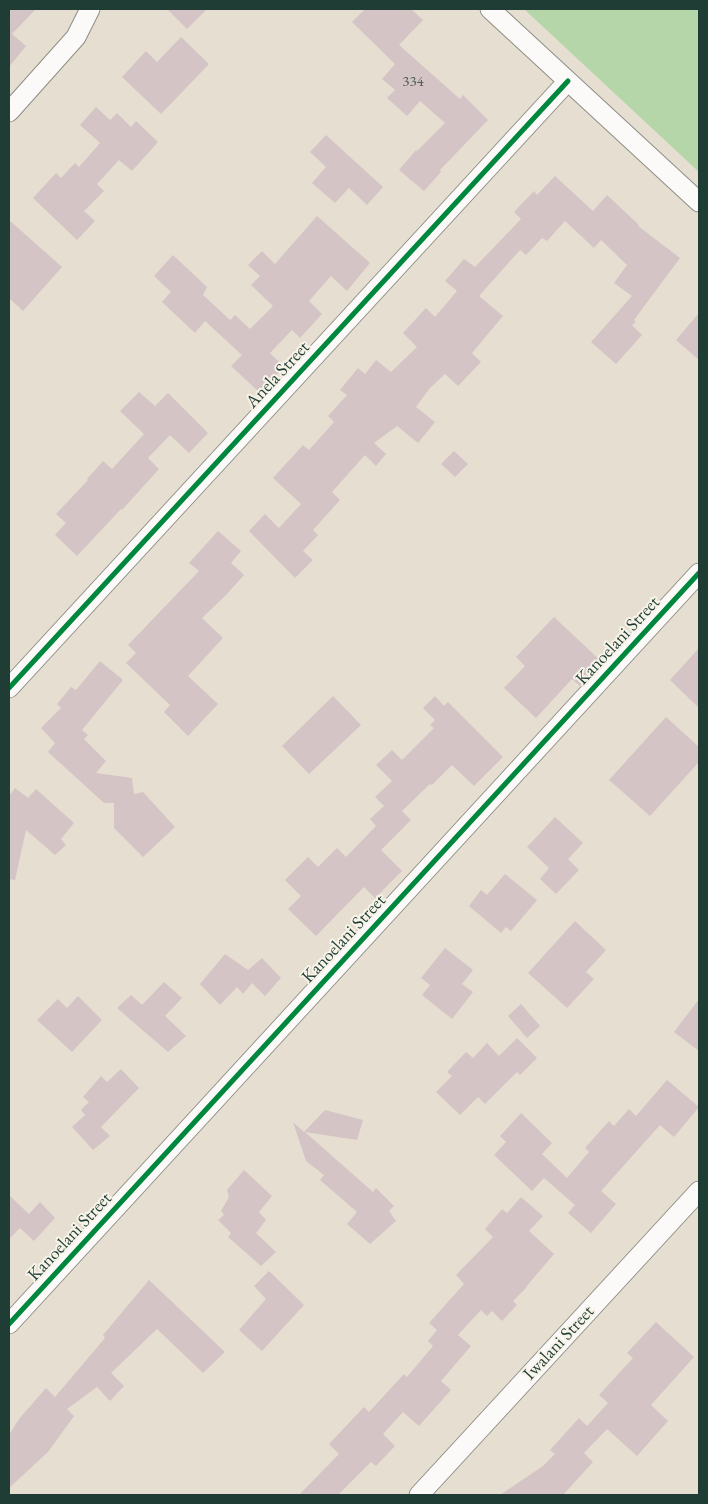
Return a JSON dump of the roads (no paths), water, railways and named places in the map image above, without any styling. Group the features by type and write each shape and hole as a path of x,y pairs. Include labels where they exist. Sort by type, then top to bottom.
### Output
{"street":[{"path":"9,112 76,37 90,9"},
{"path":"490,9 699,202"},
{"name":"Anela Street","path":"9,688 568,81"},
{"name":"Kanoelani Street","path":"9,1324 699,573"},
{"name":"Iwalani Street","path":"419,1495 699,1191"}]}
